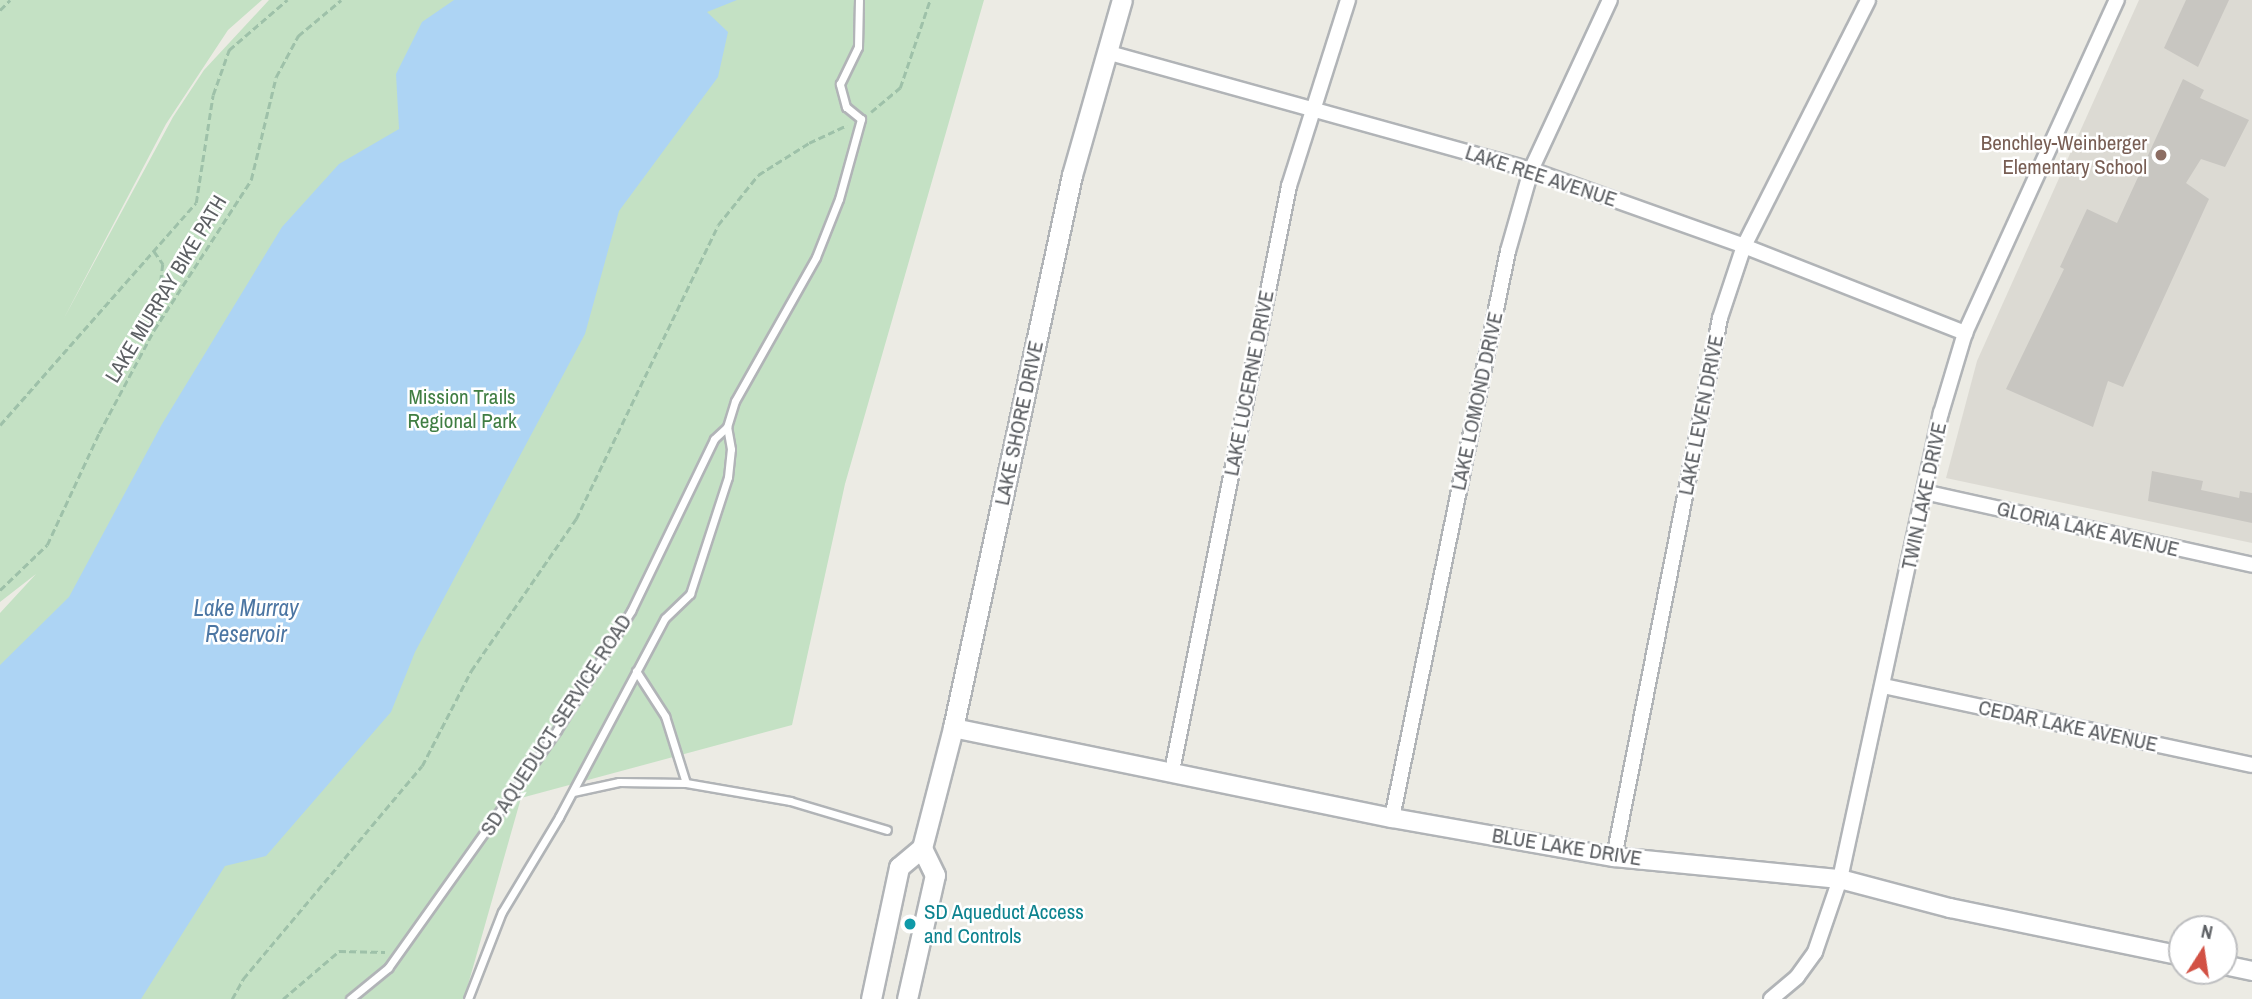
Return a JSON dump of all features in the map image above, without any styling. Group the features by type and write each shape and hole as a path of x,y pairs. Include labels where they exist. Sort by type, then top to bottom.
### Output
{"main road":[{"name":"LAKE SHORE DRIVE","path":"922,848 953,728 1072,175 1122,0"},
{"path":"871,999 899,867 922,848 935,875 907,999"}],"street":[{"name":"LAKE LUCERNE DRIVE","path":"1172,771 1289,186 1348,0"},
{"name":"LAKE LOMOND DRIVE","path":"1392,818 1506,261 1531,170 1610,0"},
{"name":"LAKE LEVEN DRIVE","path":"1614,857 1720,318 1744,246 1868,0"},
{"name":"TWIN LAKE DRIVE","path":"1771,999 1797,977 1815,952 1840,879 1884,686 1941,413 1965,333 2117,0"},
{"name":"LAKE REE AVENUE","path":"1106,52 1531,170 1744,246 1965,333"},
{"name":"GLORIA LAKE AVENUE","path":"1924,492 2252,565"},
{"name":"CEDAR LAKE AVENUE","path":"1884,686 2252,765"},
{"name":"BLUE LAKE DRIVE","path":"953,728 1392,818 1614,857 1840,879 2168,953"}],"lane":[{"path":"859,0 858,47 840,84 846,107 861,119"},
{"name":"SD AQUEDUCT SERVICE ROAD","path":"468,999 502,912 573,792 666,618 690,594 704,562 728,477 731,449 727,427 735,401 816,257 839,199 861,119"},
{"name":"SD AQUEDUCT SERVICE ROAD","path":"350,999 388,968 557,730 631,611 714,439 727,427"},
{"path":"636,671 665,716 686,783"},
{"path":"573,792 619,782 686,783 790,801 887,830"}],"path":[{"path":"0,10 10,0"},
{"path":"0,425 197,203 213,95 229,50 287,0"},
{"name":"LAKE MURRAY BIKE PATH","path":"0,590 47,545 99,433 162,317 251,180 276,77 298,36 341,0"},
{"path":"232,999 243,979 422,766 471,671 576,519 718,225 758,175 809,143 861,119 900,88 930,0"},
{"path":"154,251 163,264 157,314 162,317"},
{"path":"283,999 339,951 399,953"}],"shaded area":[{"name":"Benchley-Weinberger Elementary School","path":"2139,0 2252,0 2252,543 1946,478 1977,361"}],"green space":[{"name":"Mission Trails Regional Park","path":"0,0 262,0 228,30 166,124 63,320 173,117 204,70 269,0 984,0 845,484 792,725 521,798 464,999 0,999 0,613 36,574 0,602"}],"water":[{"name":"Lake Murray Reservoir","path":"454,0 737,0 707,12 728,32 718,77 619,211 585,334 415,652 391,712 266,856 225,866 141,999 0,999 0,665 69,597 162,424 282,227 339,164 399,129 396,74 422,22"}],"building":[{"path":"2186,0 2229,0 2198,67 2164,48"},
{"path":"2183,79 2204,90 2200,98 2249,120 2225,167 2201,159 2186,183 2209,199 2123,387 2108,381 2093,427 2006,389 2064,269 2060,267 2087,209 2117,223"},
{"path":"2152,471 2203,481 2201,490 2239,498 2240,491 2252,493 2252,523 2148,501"}],"place":[{"name":"Benchley-Weinberger Elementary School","path":"2161,155"},
{"name":"SD Aqueduct Access and Controls","path":"910,924"}]}
